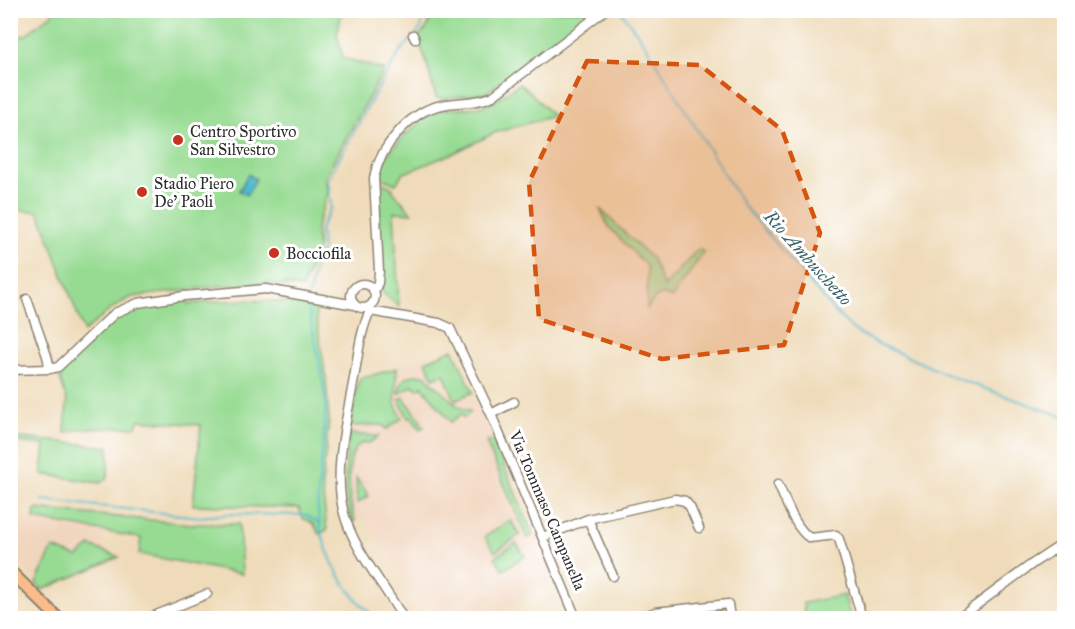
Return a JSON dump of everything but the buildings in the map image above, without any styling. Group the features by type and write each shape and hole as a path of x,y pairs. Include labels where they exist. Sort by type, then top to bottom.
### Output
{"main road":[{"path":"10,561 58,618"},
{"path":"10,571 46,605"}],"street":[{"path":"403,618 361,552 348,527 341,504 340,471 362,331 363,307 374,295 378,283 374,178 376,168 382,154 400,130 410,121 435,106 480,101 493,96 605,10"},
{"path":"324,298 339,297 371,279 378,261"},
{"path":"361,284 369,286 391,315"},
{"name":"Via Tommaso Campanella","path":"50,369 58,367 115,313 138,303 184,296 255,290 302,294 391,315 439,323 450,328 491,414 576,618"},
{"path":"352,291 351,298 363,307"},
{"path":"10,370 50,369 27,299"},
{"path":"491,414 514,402"},
{"path":"778,484 806,536 810,538 836,535 839,539 862,618"},
{"path":"543,537 588,519 675,499 685,501 690,507 699,528"},
{"path":"588,519 613,576"},
{"path":"959,618 1032,564 1065,543"},
{"path":"149,618 207,594"},
{"path":"641,618 655,612 728,604 730,618"}],"highlighted area":[{"path":"587,61 700,65 782,130 820,233 784,345 662,359 539,319 529,182"}],"shaded area":[{"path":"453,349 473,393 468,396 470,402 477,400 495,437 554,579 488,618 433,618 429,615 362,516 352,522 345,495 345,467 359,379"},
{"path":"17,516 104,530 101,548 90,546 77,557 53,548 36,583 11,552 10,530 15,530"}],"green space":[{"name":"Centro Sportivo San Silvestro","path":"53,11 342,11 337,34 343,58 384,70 325,177 328,193 316,228 318,248 302,288 269,283 219,286 132,297 113,308 84,332 39,212 11,209 11,33 24,36"},
{"path":"428,11 591,11 486,93 440,99 436,97 417,37 428,26"},
{"path":"519,84 553,116 494,133 456,152 402,174 396,184 379,177 386,156 423,119 437,110 479,107 492,103"},
{"path":"382,183 393,188 392,190 412,213 394,212 399,307 382,292 378,184"},
{"path":"599,208 652,259 664,287 698,249 704,252 672,298 663,294 655,298 647,309 647,267 609,227"},
{"path":"187,298 188,304 246,300 303,304 305,301 314,302 326,378 329,420 322,485 327,530 319,534 313,524 303,519 299,508 193,505 201,425 139,420 135,427 80,429 65,433 67,401 58,372 118,315 136,306"},
{"path":"453,349 473,392 455,400 444,374 433,378 426,361"},
{"path":"397,368 395,404 402,418 387,429 382,425 350,426 359,379"},
{"path":"414,375 424,375 459,407 471,412 464,418 461,414 451,422 422,386 417,389 413,385 399,394 402,381"},
{"path":"403,397 424,427 420,429 411,417 408,418 399,400"},
{"path":"349,434 379,436 369,443 360,445 354,451 349,474 355,521 352,522 346,489"},
{"path":"11,437 109,447 108,478 100,483 42,474 45,445 11,441"},
{"path":"493,440 533,535 527,538 486,442"},
{"path":"356,478 369,496 357,503"},
{"path":"35,509 192,524 239,524 242,574 139,554 141,538 34,519"},
{"path":"510,520 520,535 495,552 485,537"},
{"path":"516,543 525,556 503,570 495,557"},
{"path":"90,546 119,557 42,590 36,583 53,548 77,557"},
{"path":"844,595 851,618 805,618 803,603"}],"water":[{"path":"248,174 256,179 247,195 239,191"}],"waterway":[{"path":"415,36 422,24 421,10"},
{"name":"Rio Ambuschetto","path":"620,10 645,44 743,205 836,313 855,331 950,376 1064,417"},
{"path":"309,294 314,269 322,249 320,229 331,207 328,179 374,95 401,50 411,40"},
{"path":"309,299 308,306 325,402 318,494 321,529 332,563 341,578 351,593 376,618"},
{"path":"42,500 200,517 230,514 306,515 321,524"}],"place":[{"name":"Centro Sportivo San Silvestro","path":"178,140"},
{"name":"Stadio Piero De' Paoli","path":"142,192"},
{"name":"Bocciofila","path":"274,253"}]}
